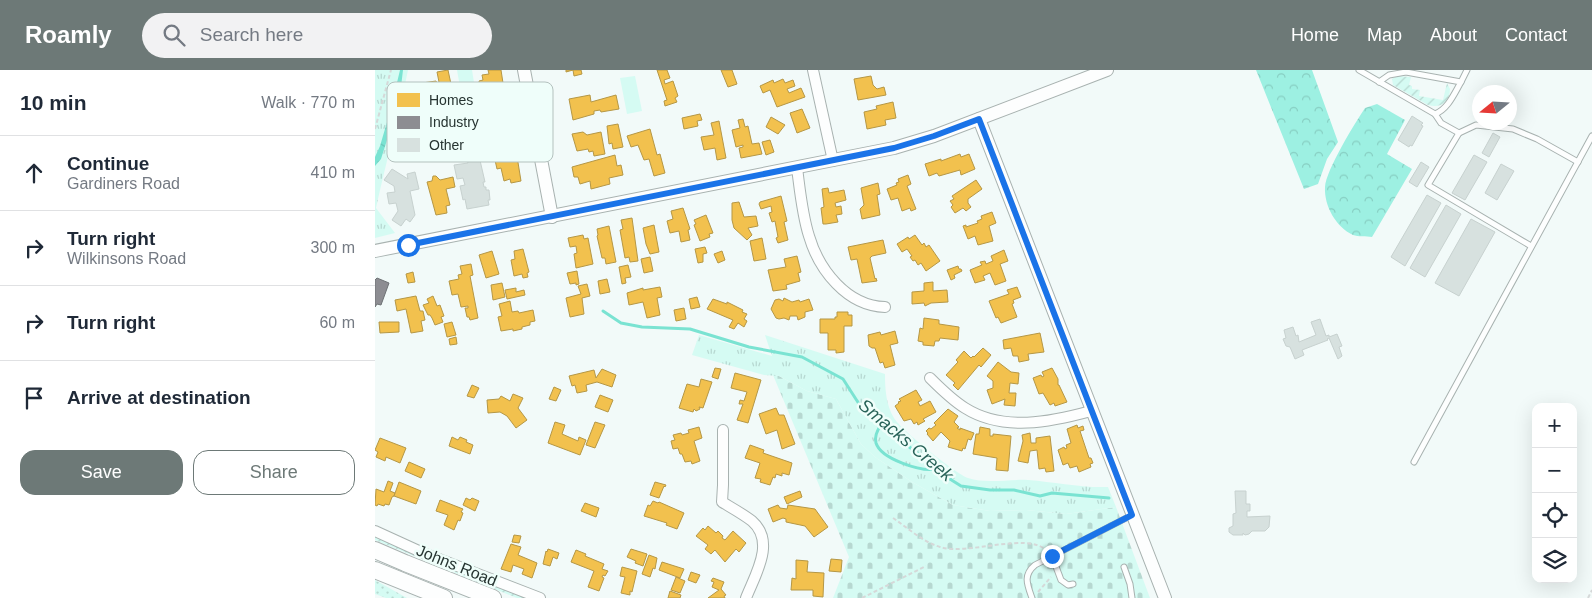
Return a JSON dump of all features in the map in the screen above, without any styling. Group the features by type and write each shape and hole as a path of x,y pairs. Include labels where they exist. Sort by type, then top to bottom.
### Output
{"highway":[{"name":"Johns Road","path":"375,550 493,598"},
{"path":"375,570 444,598"}],"street":[{"path":"813,70 833,161"},
{"path":"375,251 894,148 920,141 1107,70"},
{"path":"979,119 1165,598"},
{"path":"542,162 552,217"},
{"path":"797,168 809,237 822,265 833,280 854,298 871,306 885,307"},
{"path":"930,378 966,409 997,421 1030,422 1067,417 1091,411"},
{"path":"723,430 722,502 753,522 763,537 763,552 746,598"},
{"name":"Johns Road","path":"375,531 421,552 540,598"}],"lane":[{"path":"1359,70 1435,114 1441,123 1459,133"},
{"path":"1435,114 1442,111 1449,103 1467,70"},
{"path":"1379,82 1389,75 1406,72 1461,82"},
{"path":"1531,246 1429,185 1459,133 1476,125 1513,129 1537,139 1578,162"},
{"path":"1414,462 1592,136"},
{"path":"1032,598 1027,581 1029,570 1035,564 1132,515"},
{"path":"1052,556 1058,574 1064,583 1073,584"},
{"path":"1124,567 1130,584 1132,598"}],"path":[{"path":"375,129 387,85"},
{"path":"893,518 928,542 940,547 959,550 1013,543 1031,543 1043,547 1052,556"},
{"path":"862,598 926,566"},
{"path":"1032,598 1051,577 1058,574"},
{"path":"1588,598 1592,590"}],"green space":[{"path":"375,70 408,70 406,82 387,82 387,162 376,208 395,233 375,238"},
{"path":"457,70 472,70 474,82 459,82"},
{"path":"1256,70 1312,70 1338,142 1327,159 1318,184 1304,189"},
{"path":"635,76 642,111 627,114 620,78"},
{"path":"1397,76 1411,77 1409,85 1412,86 1412,89 1420,90 1419,96 1443,100 1447,83 1450,94 1446,101 1440,105 1428,105 1393,85 1392,79"},
{"path":"1377,104 1405,120 1387,154 1412,169 1372,237 1357,236 1341,227 1332,215 1325,194 1325,187 1335,158 1360,115 1365,108"},
{"path":"699,335 772,356 765,335 885,374 888,402 894,418 917,441 961,474 968,478 982,481 1028,480 1078,486 1108,487 1116,507 1066,514 1026,510 990,511 953,505 912,482 875,457 861,444 836,399 807,391 779,376 764,375 692,355"},
{"path":"773,375 779,376 807,391 836,399 861,444 875,457 912,482 953,505 990,511 1026,510 1066,514 1116,507 1150,598 833,598 849,557"},
{"path":"375,535 531,598 517,598 375,540"},
{"path":"375,580 407,598 386,598 375,594"}],"water":[{"path":"400,70 403,70 402,82 397,82"},
{"path":"387,122 387,140 381,159 375,166 375,157"}],"building: Homes":[{"path":"448,70 451,82 439,82 437,72"},
{"path":"488,70 501,70 503,82 479,82 483,80 482,75 489,74"},
{"path":"573,70 581,70 582,74 574,76"},
{"path":"657,70 667,70 670,78 664,80 665,84 673,81 678,96 675,98 677,102 665,106 664,101 667,100"},
{"path":"721,70 732,70 737,84 728,87"},
{"path":"871,76 873,85 877,89 884,87 886,95 858,100 854,79"},
{"path":"783,79 785,83 793,80 795,86 787,89 789,93 801,88 805,97 777,107 770,90 763,93 760,86 773,80 774,83"},
{"path":"590,95 591,102 616,95 619,109 601,112 600,110 594,111 594,114 573,120 569,99"},
{"path":"893,102 896,118 885,120 886,125 867,129 864,112 877,109 876,106"},
{"path":"802,109 810,128 797,133 790,113"},
{"path":"700,114 702,120 697,121 698,126 684,129 682,118"},
{"path":"771,117 785,125 778,134 766,127"},
{"path":"743,119 745,127 748,126 752,144 759,143 762,154 741,158 739,148 743,147 743,145 736,147 732,130 740,128 738,120"},
{"path":"719,121 726,158 717,160 715,148 704,150 701,137 714,135 711,123"},
{"path":"618,124 623,147 613,149 612,143 609,144 607,126"},
{"path":"650,129 657,155 660,154 665,173 654,176 649,159 644,160 638,145 631,147 627,136"},
{"path":"583,132 587,135 601,132 605,154 594,156 593,151 589,152 588,149 577,151 572,134"},
{"path":"770,140 774,152 766,155 762,142"},
{"path":"960,154 961,157 969,154 975,169 961,175 960,170 939,176 937,173 929,176 925,164 941,159 941,161"},
{"path":"615,155 617,166 621,165 623,175 609,178 610,184 591,189 590,181 580,184 578,177 574,177 572,167"},
{"path":"495,162 518,162 521,181 511,183 510,179 504,181 501,168 497,169"},
{"path":"908,175 911,184 907,186 916,209 911,211 910,208 902,211 898,198 891,200 887,189 897,185 898,179"},
{"path":"433,176 440,180 453,177 455,187 446,189 450,205 446,206 447,213 436,215 427,182 432,181"},
{"path":"976,180 982,189 968,199 971,207 966,211 963,208 955,213 951,207 953,205 950,201 954,199 952,196"},
{"path":"878,183 880,194 877,195 880,215 862,219 860,209 864,205 861,188"},
{"path":"828,188 829,193 844,190 846,200 835,203 836,207 841,206 842,214 836,215 838,222 823,224 821,208 824,207 822,189"},
{"path":"781,196 787,221 784,222 788,240 778,243 775,221 772,222 769,213 772,212 771,206 761,209 759,204 760,202"},
{"path":"739,202 744,217 756,216 758,226 748,228 752,235 747,240 734,228 732,220 732,203"},
{"path":"683,208 690,229 688,230 690,240 681,242 679,231 670,233 667,221 673,219 671,211"},
{"path":"992,212 996,223 989,226 993,241 978,245 975,236 968,239 963,226 966,225 966,227 978,223 977,221 982,219 981,216"},
{"path":"706,215 713,233 709,234 710,237 700,241 694,220"},
{"path":"632,218 638,261 630,262 629,257 625,258 620,230 623,229 621,220"},
{"path":"654,225 659,252 650,254 643,228"},
{"path":"609,226 616,262 606,264 605,258 602,258 597,229"},
{"path":"583,235 584,239 588,238 593,264 576,268 574,254 577,253 576,246 570,247 568,238"},
{"path":"915,235 922,245 924,243 926,247 929,245 940,261 926,271 921,263 918,265 915,260 913,261 907,249 902,252 897,244"},
{"path":"762,238 766,259 754,261 750,241"},
{"path":"883,240 886,253 870,258 877,281 862,283 857,259 851,260 848,247"},
{"path":"705,247 707,253 703,254 703,262 698,263 695,249"},
{"path":"523,249 529,272 527,273 528,277 523,278 522,274 514,276 511,260 515,259 514,251"},
{"path":"1004,250 1008,261 1000,264 1006,281 995,285 990,273 983,276 985,280 975,283 970,270 982,265 980,262 985,261 986,264 993,261 991,256"},
{"path":"492,251 499,274 486,278 479,255"},
{"path":"722,251 725,260 718,263 714,254"},
{"path":"797,256 801,272 798,273 800,281 786,285 787,289 773,291 768,270 786,267 784,259"},
{"path":"650,257 653,271 644,273 641,259"},
{"path":"471,264 473,275 470,276 478,318 470,320 467,317 465,308 468,308 468,306 461,307 458,294 452,295 449,281 459,279 458,275 462,274 460,266"},
{"path":"628,265 631,277 625,278 626,283 622,284 619,267"},
{"path":"958,266 962,271 954,275 955,278 951,280 947,270"},
{"path":"577,271 579,284 570,284 567,273"},
{"path":"413,272 415,282 408,283 406,274"},
{"path":"607,279 610,292 600,294 598,281"},
{"path":"933,282 933,291 947,290 948,302 931,303 925,306 924,303 912,304 912,292 924,291 924,283"},
{"path":"502,283 505,297 493,300 491,285"},
{"path":"587,284 590,296 582,298 584,314 570,317 566,298 581,294 578,286"},
{"path":"660,287 662,297 657,298 660,315 647,318 643,302 629,305 627,293 643,288 643,290"},
{"path":"1017,287 1021,297 1013,300 1014,303 1012,304 1017,317 1001,323 998,317 996,318 989,301 1009,294 1007,290"},
{"path":"516,288 516,292 524,290 525,295 507,299 505,290"},
{"path":"416,296 420,311 423,311 425,320 421,321 423,331 411,333 406,309 397,311 395,300"},
{"path":"433,296 437,306 440,305 444,316 441,317 443,322 435,325 423,305 429,303 427,299"},
{"path":"697,297 700,307 691,309 689,299"},
{"path":"784,298 792,302 809,299 813,310 805,312 805,317 798,320 797,316 790,316 789,320 776,318 771,309 775,300 783,301"},
{"path":"713,299 727,304 727,302 743,310 742,312 747,314 744,319 747,321 744,327 738,323 734,329 729,327 733,320 707,309"},
{"path":"510,301 512,312 518,311 519,313 533,310 535,321 530,322 530,325 522,327 522,329 501,331 498,317 502,316 499,304"},
{"path":"684,308 686,319 676,321 674,310"},
{"path":"837,312 848,312 848,315 852,315 852,326 844,326 844,352 836,353 836,350 828,350 828,333 820,333 820,319 835,319"},
{"path":"924,318 939,320 939,324 959,327 958,340 940,338 939,341 935,341 934,346 923,345 923,342 918,341 920,328 923,329"},
{"path":"379,322 399,322 399,332 380,333"},
{"path":"452,322 456,335 447,337 444,324"},
{"path":"895,331 898,343 890,345 895,365 885,368 883,362 880,363 875,348 869,346 868,335 880,332 881,335"},
{"path":"1040,333 1044,352 1028,354 1029,360 1019,362 1018,356 1013,356 1011,348 1004,349 1003,340"},
{"path":"456,337 457,344 450,345 449,339"},
{"path":"983,348 991,355 981,367 979,365 958,390 953,385 955,383 946,375 958,362 956,360 964,351 971,358"},
{"path":"998,362 1011,372 1019,373 1018,384 1010,383 1009,393 1016,393 1015,406 1004,405 1005,399 992,404 987,390 993,388 993,381 987,376"},
{"path":"715,368 721,369 718,379 712,377"},
{"path":"1052,368 1067,402 1055,406 1054,403 1050,405 1043,393 1039,394 1033,378 1041,375 1042,377 1044,376 1042,372"},
{"path":"602,369 616,375 612,387 597,382 586,385 587,391 577,393 575,385 572,386 569,376 594,370 596,378"},
{"path":"735,373 761,380 748,423 737,420 743,404 739,404 740,400 744,401 747,392 731,388"},
{"path":"701,379 712,382 703,408 699,407 700,409 696,411 694,409 693,412 679,408 687,384 699,387"},
{"path":"472,385 479,388 474,398 467,396"},
{"path":"554,387 561,390 556,401 549,399"},
{"path":"916,390 922,400 918,402 920,406 930,401 936,412 923,419 925,421 918,425 917,422 914,424 911,419 904,421 895,406 901,401 899,399"},
{"path":"513,394 523,398 518,408 527,420 516,428 507,416 500,412 488,413 487,400 499,399 501,396 510,401"},
{"path":"600,395 613,400 608,412 595,407"},
{"path":"776,408 779,415 784,415 795,444 782,449 777,430 766,434 759,414"},
{"path":"948,409 958,416 954,422 959,427 957,428 974,433 971,440 968,439 965,449 963,448 962,451 948,447 950,441 941,432 933,441 926,431 936,425 934,423"},
{"path":"555,422 565,425 562,434 578,441 579,437 586,440 580,455 548,443"},
{"path":"595,422 605,425 595,448 586,445"},
{"path":"1077,425 1078,428 1083,426 1084,430 1080,431 1089,458 1091,458 1093,463 1090,464 1091,467 1079,472 1077,466 1070,468 1068,463 1063,465 1058,450 1064,447 1065,449 1067,448 1066,445 1071,443 1067,429"},
{"path":"699,427 702,438 694,441 700,461 692,464 691,461 685,462 678,448 673,449 671,441 675,440 673,435 689,433 688,430"},
{"path":"980,427 990,429 990,436 993,436 993,434 1011,436 1008,471 996,470 997,458 973,454 976,434 979,434"},
{"path":"1030,433 1031,443 1036,443 1036,438 1050,436 1054,471 1046,472 1045,468 1039,469 1037,450 1030,451 1028,463 1018,461 1023,441 1022,435"},
{"path":"452,437 458,440 460,437 473,445 470,454 449,446"},
{"path":"380,438 406,448 400,463 386,457 385,461 376,457 378,452 375,450"},
{"path":"750,445 764,450 763,453 792,463 789,475 782,473 782,476 776,474 770,485 760,482 761,479 755,478 760,463 745,458"},
{"path":"409,462 425,469 421,478 405,471"},
{"path":"388,481 393,483 390,491 395,493 394,496 389,505 378,504 377,506 375,505 376,489 384,492"},
{"path":"399,482 421,491 416,504 394,496"},
{"path":"655,482 666,485 659,498 650,495"},
{"path":"800,491 802,497 787,504 784,497"},
{"path":"466,498 479,501 475,511 463,505"},
{"path":"440,500 463,509 460,521 458,520 454,530 444,525 448,515 436,511"},
{"path":"653,501 684,513 677,529 666,525 667,523 644,516 648,505 650,506"},
{"path":"585,503 599,508 596,517 581,511"},
{"path":"778,505 780,508 787,509 788,505 815,509 828,527 814,537 805,526 786,522 786,519 783,518 773,522 768,509"},
{"path":"708,526 716,533 718,531 725,540 733,531 746,543 739,552 736,549 725,562 715,550 711,554 705,549 708,545 696,536 703,528 705,530"},
{"path":"514,535 521,536 519,543 512,542"},
{"path":"511,544 521,547 518,555 537,563 532,578 522,574 524,569 513,565 511,572 501,569"},
{"path":"548,549 559,553 557,559 553,557 550,566 543,564"},
{"path":"631,549 647,554 643,566 627,557"},
{"path":"576,550 604,564 602,569 608,571 602,577 604,578 599,591 588,587 594,571 571,562"},
{"path":"649,555 657,558 655,569 653,568 650,577 642,574"},
{"path":"831,559 842,560 841,572 829,571"},
{"path":"796,560 808,561 807,572 824,573 823,597 813,596 813,590 791,590 792,578 796,579"},
{"path":"662,562 684,569 680,578 659,570"},
{"path":"622,567 637,571 630,595 621,593 625,577 620,576"},
{"path":"691,572 700,575 696,583 688,580"},
{"path":"676,577 685,581 680,593 671,590"},
{"path":"713,578 724,582 721,589 726,595 724,596 725,598 708,598 719,590 712,587 714,582 711,581"},
{"path":"670,591 681,595 680,598 668,598"}],"building: Industry":[{"path":"377,278 389,283 381,305 377,304 375,307 375,280"}],"building: Other":[{"path":"1412,116 1423,123 1421,125 1423,126 1412,146 1410,145 1409,147 1398,140"},
{"path":"1493,133 1500,137 1489,157 1482,153"},
{"path":"1474,155 1487,162 1465,200 1452,193"},
{"path":"480,162 485,182 483,182 484,187 486,187 486,190 489,190 489,205 467,209 460,186 465,185 463,178 457,179 454,165"},
{"path":"1421,162 1429,167 1417,187 1409,182"},
{"path":"1501,164 1514,171 1497,200 1485,193"},
{"path":"392,169 408,179 407,174 415,172 419,189 410,191 415,215 410,222 406,219 401,226 392,220 398,211 396,203 389,204 387,193 395,192 394,186 384,180"},
{"path":"1427,195 1441,203 1405,266 1391,257"},
{"path":"1446,205 1461,214 1425,277 1410,268"},
{"path":"1471,219 1495,232 1459,296 1435,283"},
{"path":"1320,319 1326,336 1329,335 1329,337 1337,334 1342,346 1339,347 1342,356 1338,359 1329,338 1302,350 1304,355 1295,359 1290,347 1286,346 1283,339 1286,338 1284,330 1293,327 1296,336 1298,335 1299,342 1316,335 1311,322"},
{"path":"1235,491 1246,491 1246,504 1250,504 1250,511 1247,511 1247,517 1270,516 1269,527 1265,531 1252,531 1245,535 1243,533 1243,535 1233,535 1229,532 1229,528 1233,526 1233,514 1236,513"}],"waterway":[{"name":"Smacks Creek","path":"603,311 621,323 642,327 690,329 749,347 802,357 843,379 861,407 942,474 961,486 990,490 1014,490 1040,496 1052,493 1109,498"},
{"path":"881,424 877,433 876,443 885,454 912,466 936,469"}],"route":[{"path":"408,245 894,148 934,136 979,119 1132,515 1052,556"}]}
